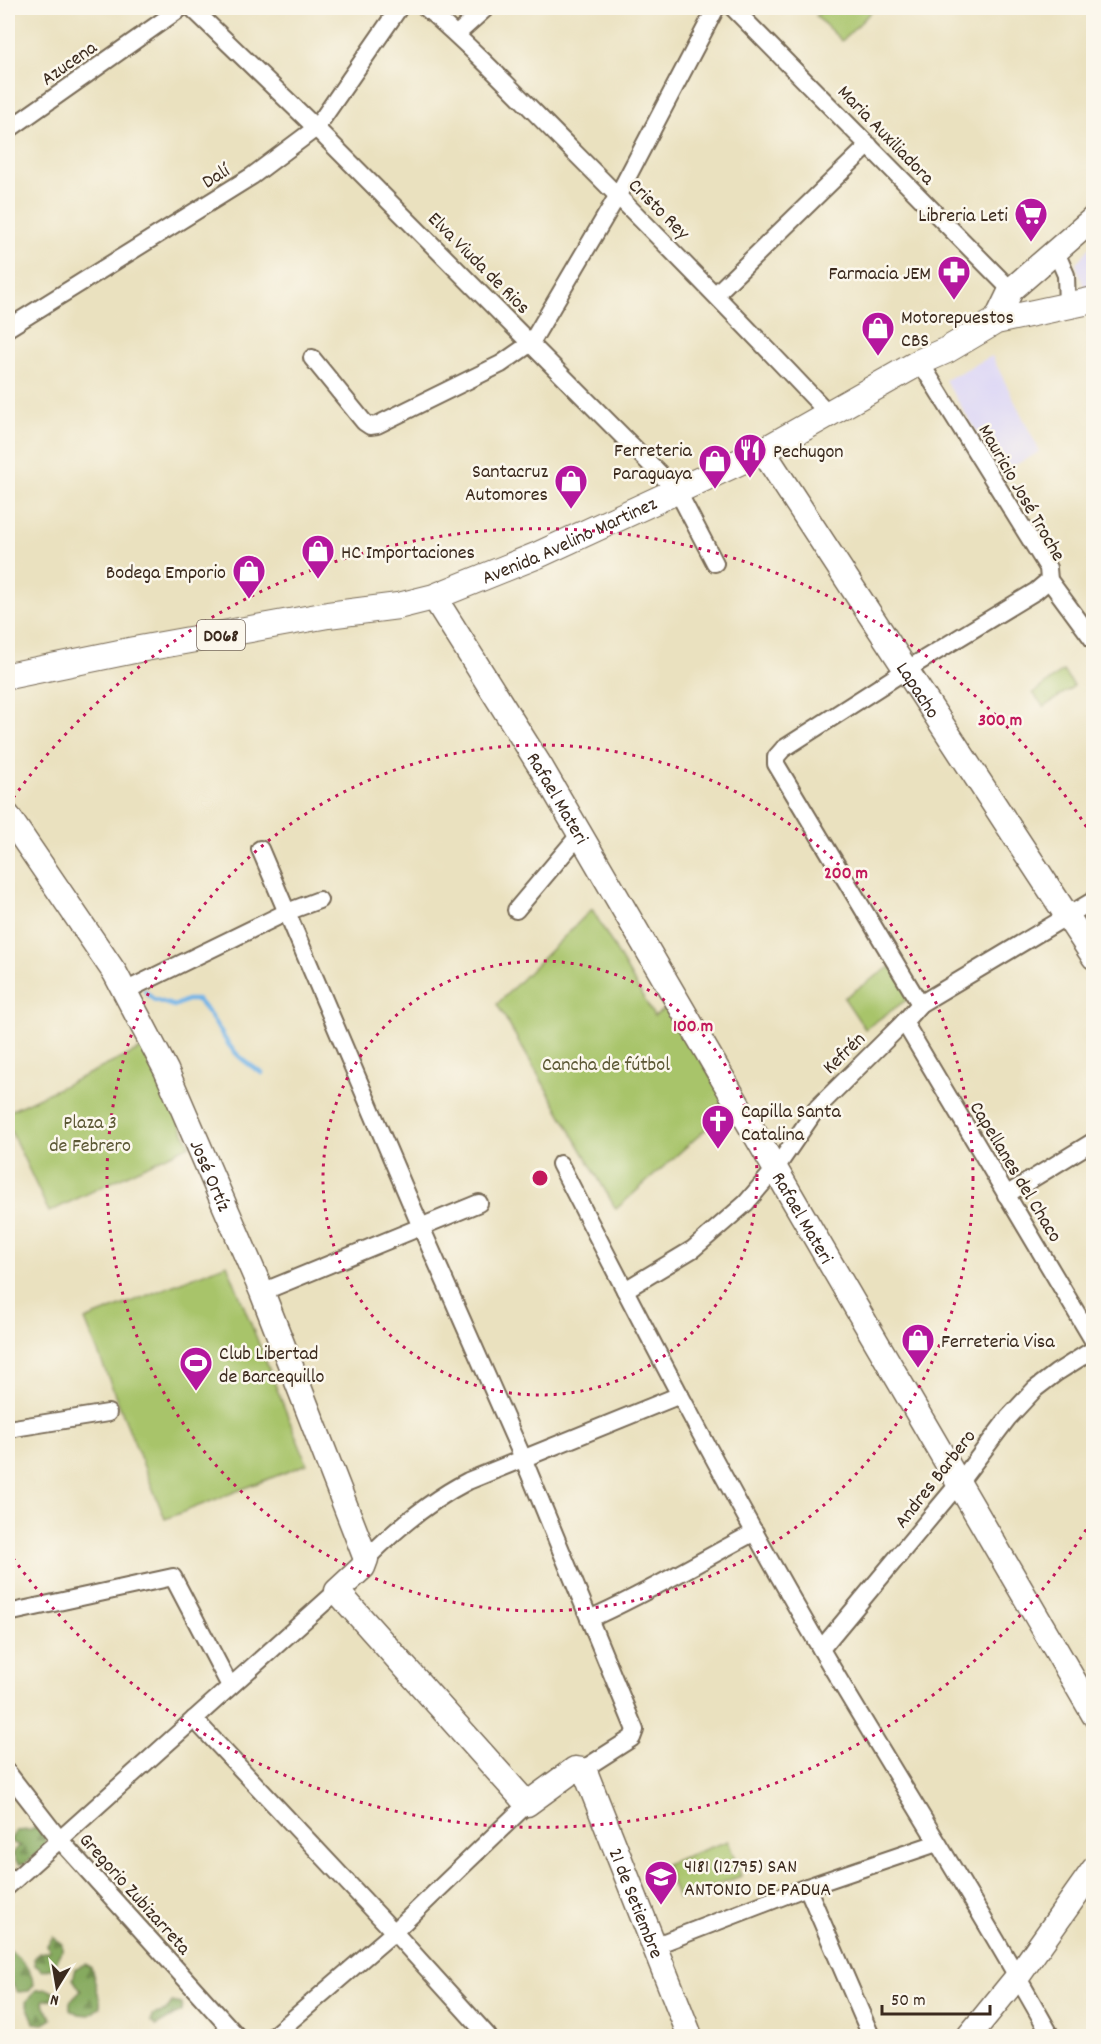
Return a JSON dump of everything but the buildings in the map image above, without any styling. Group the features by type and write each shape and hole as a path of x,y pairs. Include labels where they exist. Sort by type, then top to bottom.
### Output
{"main road":[{"name":"Avenida Avelino Martinez","path":"8,676 134,650 328,615 398,606 434,597 538,555 763,451 996,321 1094,300"}],"street":[{"name":"Azucena","path":"8,130 181,8"},
{"name":"Elva Viuda de Rios","path":"192,8 316,128 678,492 715,563"},
{"name":"Dalí","path":"8,328 252,176 316,128 399,8"},
{"name":"Cristo Rey","path":"426,8 457,34 618,195 716,294 829,414"},
{"path":"457,34 486,8"},
{"path":"312,358 364,422 370,426 377,425 501,364 531,343 618,195 716,8"},
{"name":"Maria Auxiliadora","path":"733,8 1011,290"},
{"path":"716,294 869,145"},
{"path":"996,321 1011,290 1094,218"},
{"path":"1052,256 1059,259 1066,275 1067,306"},
{"name":"Mauricio José Troche","path":"920,362 1048,568 1049,580 1094,641"},
{"name":"Lapacho","path":"763,451 1094,957"},
{"path":"920,1004 776,765 776,757 783,748 1036,591 1049,580"},
{"name":"Rafael Materi","path":"434,597 542,769 1094,1715"},
{"name":"José Ortíz","path":"8,816 125,990 166,1070 262,1292 366,1558"},
{"path":"516,910 580,834"},
{"path":"260,849 421,1227 523,1458 635,1730 632,1738 582,1770 575,1769 527,1804 394,1932 273,2037"},
{"path":"125,990 287,912 319,900"},
{"name":"Kefrén","path":"625,1290 693,1250 746,1203 776,1168 817,1108 920,1004 1094,900"},
{"name":"Capellanes del Chaco","path":"904,1022 1094,1342"},
{"path":"1006,1195 1094,1141"},
{"path":"560,1164 680,1395 755,1532 821,1649 1017,1976 1051,2037"},
{"path":"262,1292 479,1203"},
{"name":"Andres Barbero","path":"821,1649 959,1483 1002,1426 1035,1389 1094,1349"},
{"path":"8,1886 337,1591 363,1567 366,1558 393,1531 441,1496 468,1481 680,1395"},
{"path":"8,1429 108,1413"},
{"path":"589,1619 631,1600 689,1566 755,1532"},
{"path":"8,1613 173,1577 230,1686"},
{"path":"337,1591 527,1804"},
{"path":"194,1719 394,1932 488,2037"},
{"name":"21 de Setiembre","path":"582,1770 586,1774 690,2037"},
{"name":"Gregorio Zubizarreta","path":"8,1773 60,1840 237,2037"},
{"path":"654,1946 807,1887 937,1843"},
{"path":"969,2037 1017,1976 1094,1869"},
{"path":"807,1887 871,2037"}],"shaded area":[{"path":"1093,244 1093,285 1084,288 1076,263"},
{"path":"992,356 1040,452 1001,472 945,380"}],"green space":[{"path":"824,8 875,8 842,41 816,16"},
{"path":"1063,671 1074,686 1044,707 1033,693"},
{"name":"Cancha de fútbol","path":"592,909 654,1016 668,1007 726,1101 710,1111 715,1121 616,1209 497,1004"},
{"path":"891,966 912,996 865,1029 844,998"},
{"name":"Plaza 3 de Febrero","path":"143,1048 190,1145 49,1212 8,1125 8,1112"},
{"name":"Club Libertad de Barcequillo","path":"227,1264 307,1464 165,1519 85,1320"},
{"path":"37,1827 44,1830 47,1846 24,1864 18,1864 13,1855 17,1847 21,1846 10,1840 16,1831 31,1830"},
{"path":"728,1841 741,1876 678,1899 665,1864"},
{"path":"53,1937 62,1944 62,1951 53,1968 43,1971 35,1965 34,1959 39,1953 50,1951 47,1945"},
{"path":"8,1949 21,1960 30,1973 34,1985 29,1991 18,1992 8,1979"},
{"path":"85,1964 91,1967 100,2001 100,2007 90,2015 78,2014 70,2009 70,2002 81,1991 73,1979 76,1968"},
{"path":"47,1989 53,1992 52,1999 43,2002 52,2019 44,2024 34,2023 26,2001 37,1990"},
{"path":"172,2002 182,2004 182,2011 156,2026 151,2022 152,2015 166,2011"}],"waterway":[{"path":"145,991 153,999 174,1006 187,1000 197,1000 234,1051 262,1073"}],"place":[{"name":"Libreria Leti","path":"1031,243"},
{"name":"Farmacia JEM","path":"954,301"},
{"name":"Motorepuestos CBS","path":"878,357"},
{"name":"Pechugon","path":"750,479"},
{"name":"Ferreteria Paraguaya","path":"715,490"},
{"name":"Santacruz Automores","path":"571,510"},
{"name":"HC Importaciones","path":"318,580"},
{"name":"Bodega Emporio","path":"249,600"},
{"name":"Capilla Santa Catalina","path":"718,1150"},
{"name":"Ferreteria Visa","path":"918,1369"},
{"name":"Club Libertad de Barcequillo","path":"196,1392"},
{"name":"4181 (12795) SAN ANTONIO DE PADUA","path":"661,1906"}]}
